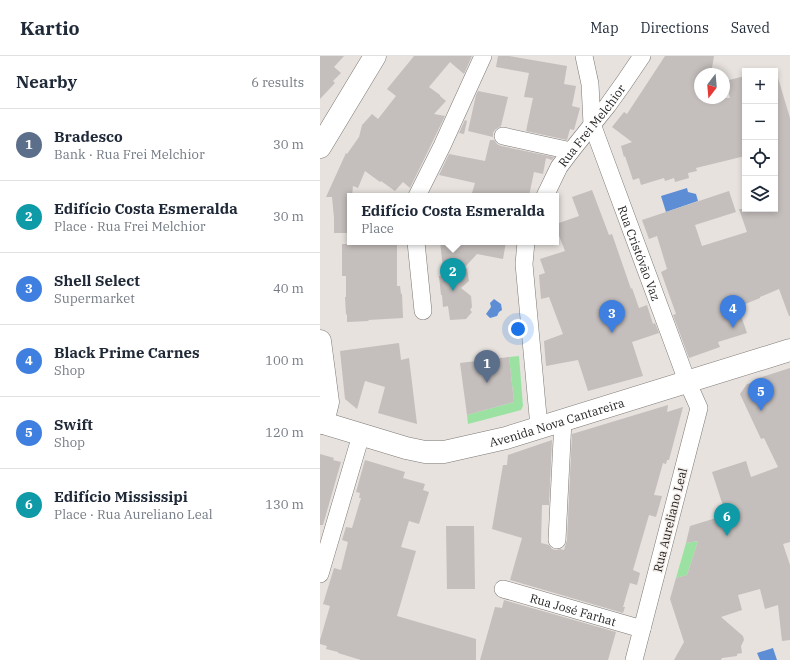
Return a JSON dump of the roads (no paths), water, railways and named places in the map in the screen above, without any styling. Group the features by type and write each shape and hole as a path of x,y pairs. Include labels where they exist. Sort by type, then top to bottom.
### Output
{"main road":[{"path":"320,147 375,56"},
{"path":"320,341 328,402 322,423"},
{"name":"Avenida Nova Cantareira","path":"322,423 406,448 425,452 444,452 506,438 790,350"}],"street":[{"path":"418,193 442,146 483,56"},
{"name":"Rua Cristóvão Vaz","path":"584,56 590,84 592,124 687,381"},
{"name":"Rua Frei Melchior","path":"546,193 559,167 623,84 642,56"},
{"path":"503,136 571,151"},
{"path":"416,245 422,312"},
{"path":"526,245 524,264 539,427"},
{"name":"Rua Aureliano Leal","path":"634,660 699,408 687,381"},
{"path":"557,540 563,420"},
{"path":"320,574 361,435"},
{"name":"Rua José Farhat","path":"504,589 642,629"}],"water":[{"path":"687,188 688,192 696,194 698,201 666,212 661,196"},
{"path":"494,299 501,304 502,310 497,316 490,318 486,314 491,307 490,303"},
{"path":"773,648 777,660 760,660 757,653"}],"place":[{"name":"Edifício Costa Esmeralda","path":"453,291"},
{"name":"Black Prime Carnes","path":"733,328"},
{"name":"Shell Select","path":"612,333"},
{"name":"Bradesco","path":"487,383"},
{"name":"Swift","path":"761,411"},
{"name":"Edifício Mississipi","path":"727,536"}]}
